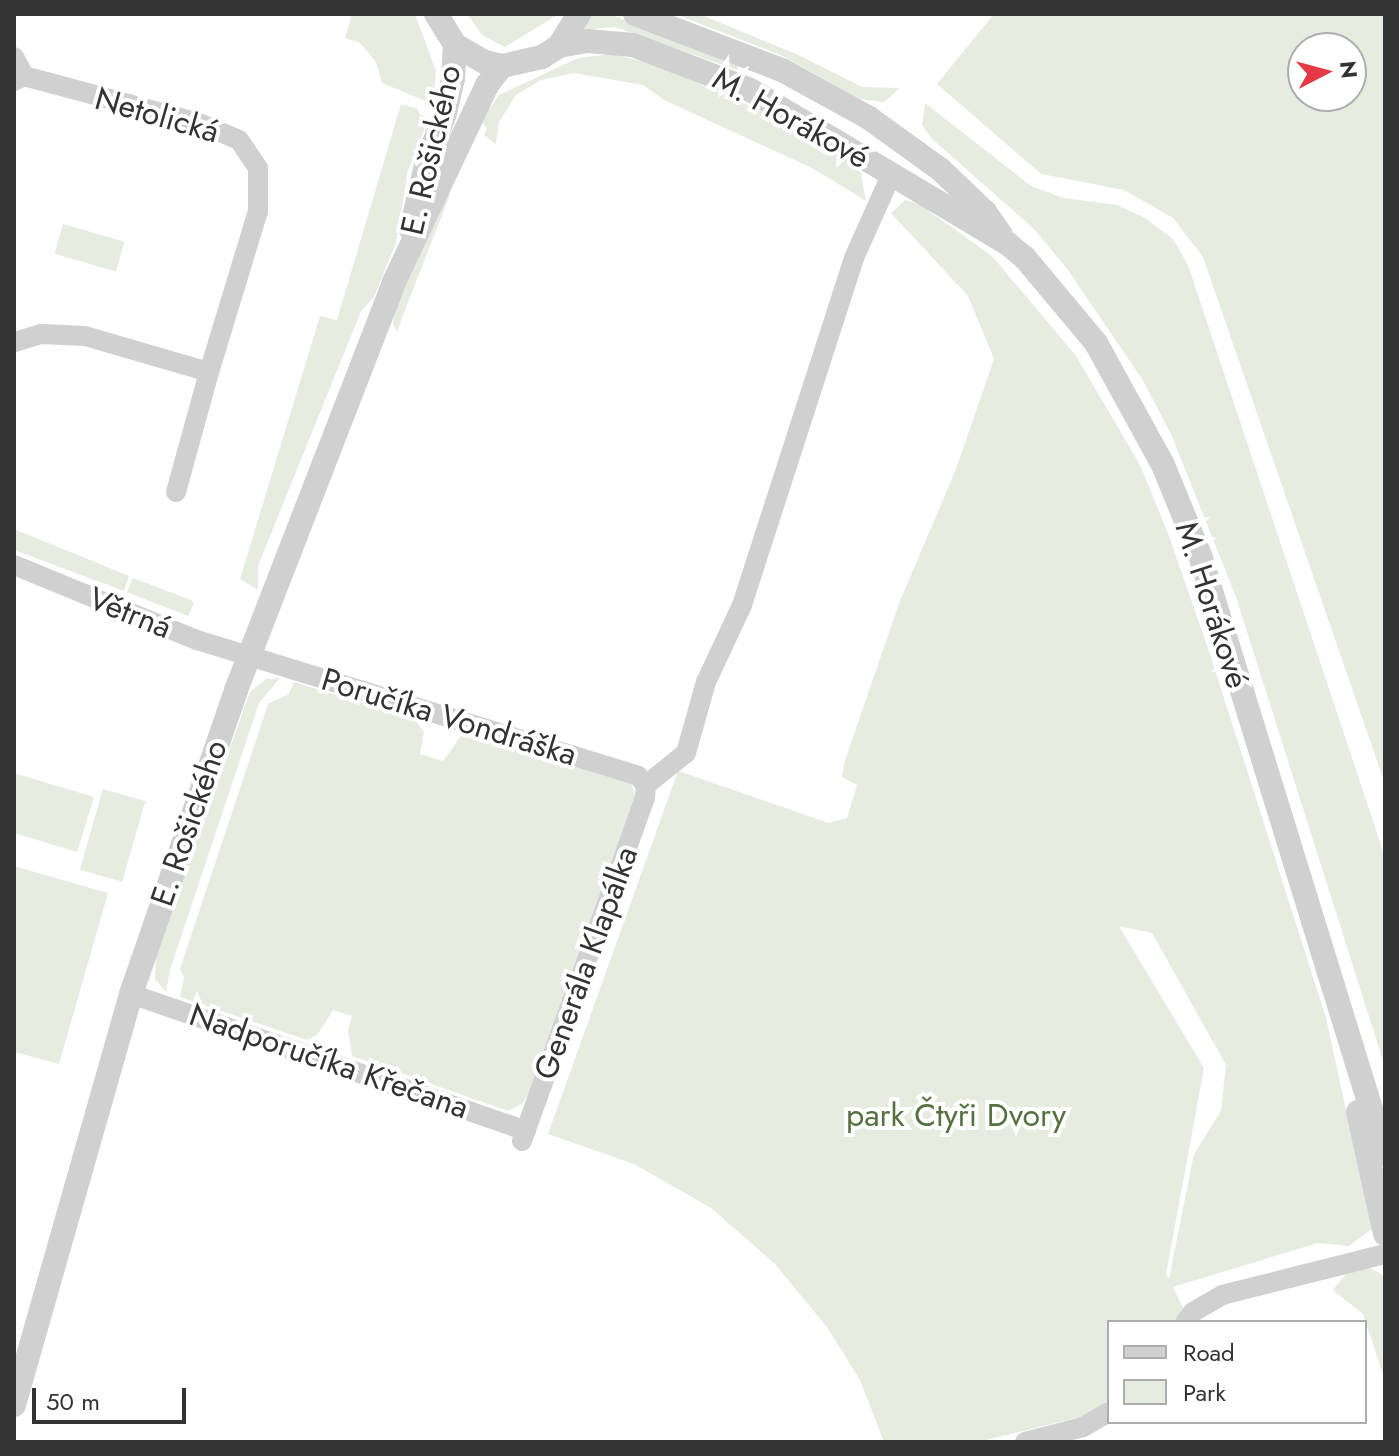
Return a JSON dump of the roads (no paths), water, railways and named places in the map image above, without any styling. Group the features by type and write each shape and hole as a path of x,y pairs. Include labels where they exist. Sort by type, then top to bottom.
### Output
{"street":[{"path":"436,14 455,45 469,55 502,66 522,64 559,46 579,14"},
{"name":"M. Horákové","path":"635,14 782,70 869,118 941,170 985,212 1007,243"},
{"name":"M. Horákové","path":"559,46 588,41 633,45 750,90 1007,243 1025,258 1096,343 1163,465 1200,555 1337,1008 1385,1154"},
{"name":"E. Rošického","path":"406,256 426,165 445,113 453,79 455,45"},
{"name":"Netolická","path":"14,57 19,78 199,123 239,140 258,168 258,211 176,492"},
{"name":"E. Rošického","path":"14,1405 131,994 248,657 406,256 487,85 502,66"},
{"path":"646,785 686,753 706,682 742,605 854,258 892,173"},
{"path":"14,342 41,334 85,336 209,372"},
{"name":"Větrná","path":"14,565 192,638 248,657"},
{"name":"Poručíka Vondráška","path":"248,657 638,776 646,785"},
{"name":"Generála Klapálka","path":"524,1136 645,798 646,785"},
{"name":"Nadporučíka Křečana","path":"131,994 524,1136"},
{"name":"M. Horákové","path":"1337,1008 1385,1234"},
{"path":"1187,1320 1193,1312 1222,1295 1385,1254"},
{"path":"1025,1442 1083,1427 1107,1413"}],"park label":[{"name":"park Čtyři Dvory","path":"956,1115"}]}
